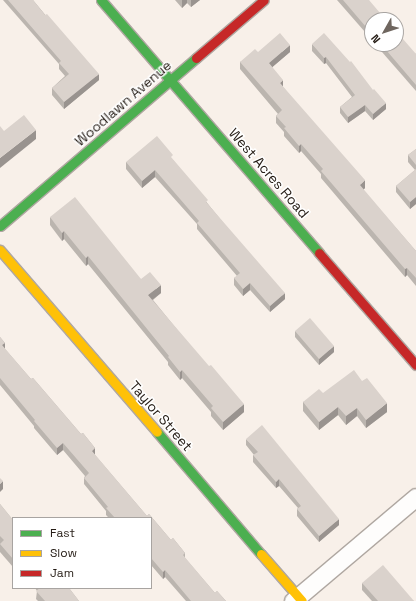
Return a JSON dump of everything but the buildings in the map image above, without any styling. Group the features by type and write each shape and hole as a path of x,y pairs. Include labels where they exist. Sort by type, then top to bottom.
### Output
{"street":[{"name":"West Acres Road","path":"101,0 416,365"},
{"name":"Woodlawn Avenue","path":"0,226 264,0"},
{"name":"Taylor Street","path":"0,250 298,600"},
{"path":"298,600 416,497"}],"traffic: fast":[{"path":"101,0 319,253"},
{"path":"0,226 196,58"},
{"path":"157,432 261,554"}],"traffic: slow":[{"path":"0,250 157,432"},
{"path":"261,554 302,601"}],"traffic: jam":[{"path":"196,58 264,0"},
{"path":"319,253 416,365"}]}
